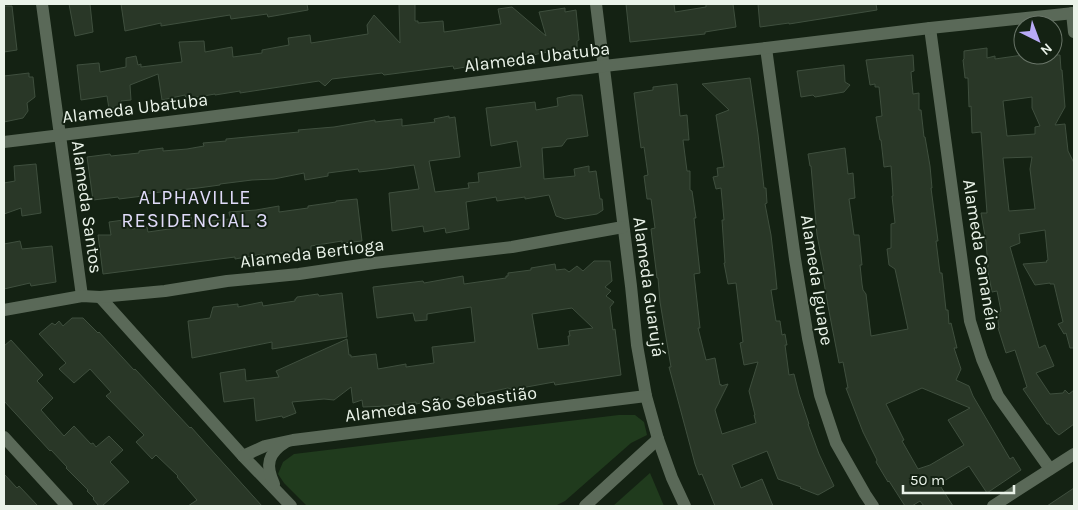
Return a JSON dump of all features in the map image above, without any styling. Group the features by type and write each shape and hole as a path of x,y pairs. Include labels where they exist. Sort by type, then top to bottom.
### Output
{"street":[{"name":"Alameda Santos","path":"42,4 82,296"},
{"name":"Alameda Guarujá","path":"596,4 637,345 646,396 658,439 672,478 685,506"},
{"name":"Alameda Ubatuba","path":"4,142 604,66 1073,13"},
{"path":"1073,13 1074,32"},
{"name":"Alameda Cananéia","path":"930,28 970,321 982,359 998,396 1050,469"},
{"name":"Alameda Iguape","path":"766,48 797,269 808,338 820,395 836,443 873,506"},
{"name":"Alameda Bertioga","path":"4,310 82,296 165,291 512,247 623,227"},
{"path":"100,296 243,456 291,506"},
{"name":"Alameda São Sebastião","path":"243,456 265,446 288,441 646,396"},
{"path":"4,437 67,506"},
{"path":"585,506 658,439"},
{"path":"278,492 268,470 269,461 280,446 288,441"},
{"path":"993,506 1074,454"}],"green space":[{"path":"619,415 635,415 644,422 647,435 631,443 565,501 555,506 307,506 284,483 278,474 283,462 294,454"},
{"path":"650,473 664,506 613,506"}],"building":[{"path":"69,4 90,4 93,32 75,36"},
{"path":"121,4 307,4 308,10 268,17 267,14 231,19 230,15 161,26 161,23 125,31"},
{"path":"399,4 415,4 415,21 418,21 418,23 443,21 444,32 501,24 498,9 512,7 546,36 539,12 565,8 565,12 576,10 579,40 577,41 577,50 560,53 559,50 454,69 453,66 384,75 382,73 332,79 325,86 319,81 186,99 185,95 162,100 158,74 130,85 131,100 121,101 122,106 109,109 107,96 81,100 77,65 99,63 100,72 126,67 126,58 136,56 138,65 141,64 141,67 182,62 179,42 204,41 205,52 232,47 233,57 262,53 262,50 289,45 288,38 310,35 311,43 368,34 367,25 374,15 400,43"},
{"path":"626,4 674,4 675,12 706,7 706,4 733,4 736,27 705,32 705,34 630,42"},
{"path":"758,4 876,4 877,10 760,27"},
{"path":"4,6 12,6 17,50 4,52"},
{"path":"987,48 987,58 995,56 995,59 1013,56 1013,65 1061,65 1062,70 1065,107 1055,125 1065,124 1068,151 1074,163 1074,348 1070,348 1066,333 1064,334 1058,324 1063,322 1054,284 1035,285 1023,264 1047,262 1045,230 1019,234 1020,243 1010,247 1039,348 1045,345 1054,366 1036,373 1050,394 1063,393 1065,390 1069,394 1074,390 1074,424 1059,435 1047,424 1023,389 1027,387 1015,350 1006,353 998,328 997,313 1001,311 997,291 992,292 987,267 986,242 981,213 987,213 981,132 972,133 968,78 965,78 964,51","holes":["1032,97 1032,108 1040,126 1035,127 1035,134 1007,136 1003,101","1032,157 1030,169 1035,209 1009,211 1003,158"]},
{"path":"913,55 914,71 911,72 913,94 919,93 919,110 921,110 930,166 940,273 942,273 949,324 951,323 957,348 954,348 961,369 956,380 969,386 1010,459 1013,457 1021,470 987,493 969,466 939,484 953,506 924,506 920,501 912,506 905,506 876,462 877,460 863,432 846,388 848,388 843,362 839,363 822,271 824,271 817,235 811,166 808,154 845,148 848,174 853,173 855,198 849,199 854,235 859,235 862,284 866,294 871,336 908,329 895,269 889,265 887,249 891,248 891,224 895,223 891,166 884,167 876,117 882,116 879,87 875,87 875,84 870,85 866,60","holes":["922,388 970,408 948,420 964,445 930,465 918,469 902,441 904,440 886,404"]},
{"path":"844,65 845,82 850,85 844,92 815,97 813,95 801,97 797,71"},
{"path":"29,73 29,77 33,77 35,97 27,103 28,111 23,118 4,122 4,76"},
{"path":"750,78 764,188 766,188 767,203 765,204 775,269 777,289 771,290 776,321 780,321 782,335 785,334 789,375 794,374 808,424 834,486 818,495 778,479 767,451 732,465 741,488 762,479 773,506 715,506 702,474 699,475 695,464 669,367 671,367 660,302 651,229 655,228 651,199 647,199 644,176 648,175 644,147 641,148 634,93 653,90 653,87 677,84 680,116 687,115 689,140 683,140 687,171 690,171 690,190 692,191 696,218 694,218 700,273 694,274 700,328 698,328 706,360 715,358 720,385 728,384 715,410 722,434 756,423 749,391 758,362 744,365 740,343 743,342 736,283 728,284 724,263 722,220 724,220 721,188 716,189 713,177 718,176 717,168 724,167 716,115 729,110 702,84"},
{"path":"582,95 588,136 567,139 562,146 542,148 544,179 575,176 574,169 589,166 589,172 596,171 600,199 602,199 603,210 597,214 565,219 556,216 549,195 497,201 496,197 466,202 469,229 446,233 445,228 424,232 423,226 392,231 389,193 419,189 414,165 359,172 358,169 328,173 328,176 305,180 304,173 274,179 252,180 143,194 143,196 93,200 87,157 139,153 139,151 163,148 163,151 187,149 204,146 203,143 226,141 226,139 299,132 298,130 334,127 375,120 375,122 402,119 402,126 435,122 434,119 449,116 449,118 455,117 460,157 429,161 435,192 469,188 468,183 479,182 478,173 521,167 517,141 491,146 486,108 535,102 536,110 558,106 557,98"},
{"path":"36,164 41,213 22,216 21,208 4,214 4,183 15,181 14,166"},
{"path":"357,199 362,241 342,243 342,241 311,246 311,250 263,254 235,259 235,257 103,274 98,235 111,235 109,222 131,219 132,229 147,227 148,232 176,228 175,218 191,216 192,223 230,219 229,212 279,206 279,212"},
{"path":"20,241 22,249 52,246 56,282 31,286 30,283 4,289 4,244"},
{"path":"594,261 610,261 612,281 605,287 611,291 606,296 614,302 610,307 621,375 555,385 554,382 521,388 508,388 443,401 443,399 416,404 416,402 388,406 363,407 362,400 353,403 351,387 334,400 292,402 296,413 283,418 282,416 256,421 254,398 224,402 220,373 245,369 246,381 279,377 276,371 347,339 349,355 351,357 376,354 378,369 406,364 406,367 434,363 432,347 475,342 471,307 427,314 427,320 415,321 413,313 377,318 373,287 423,281 424,283 463,276 464,284 506,278 508,273 555,264 556,270 565,269 569,272 577,266 583,271","holes":["572,308 593,328 569,331 569,345 538,349 532,314"]},
{"path":"342,293 347,337 272,349 272,342 192,358 188,321 210,318 213,307 238,304 238,307 262,302 263,306 295,301 297,297"},
{"path":"72,318 83,318 99,332 191,427 262,506 188,506 197,500 178,476 156,455 152,459 136,442 144,435 106,396 111,392 90,369 74,383 59,369 66,363 39,334 52,323 55,325 59,321 63,326"},
{"path":"11,340 43,375 37,381 53,398 41,410 64,436 74,426 96,447 109,436 123,450 110,462 129,482 102,506 99,506 88,490 4,401 4,346"},
{"path":"4,474 17,488 19,486 38,506 4,506"},
{"path":"1074,488 1074,506 1047,506"}],"district":[{"name":"ALPHAVILLE RESIDENCIAL 3","path":"195,208"}]}
